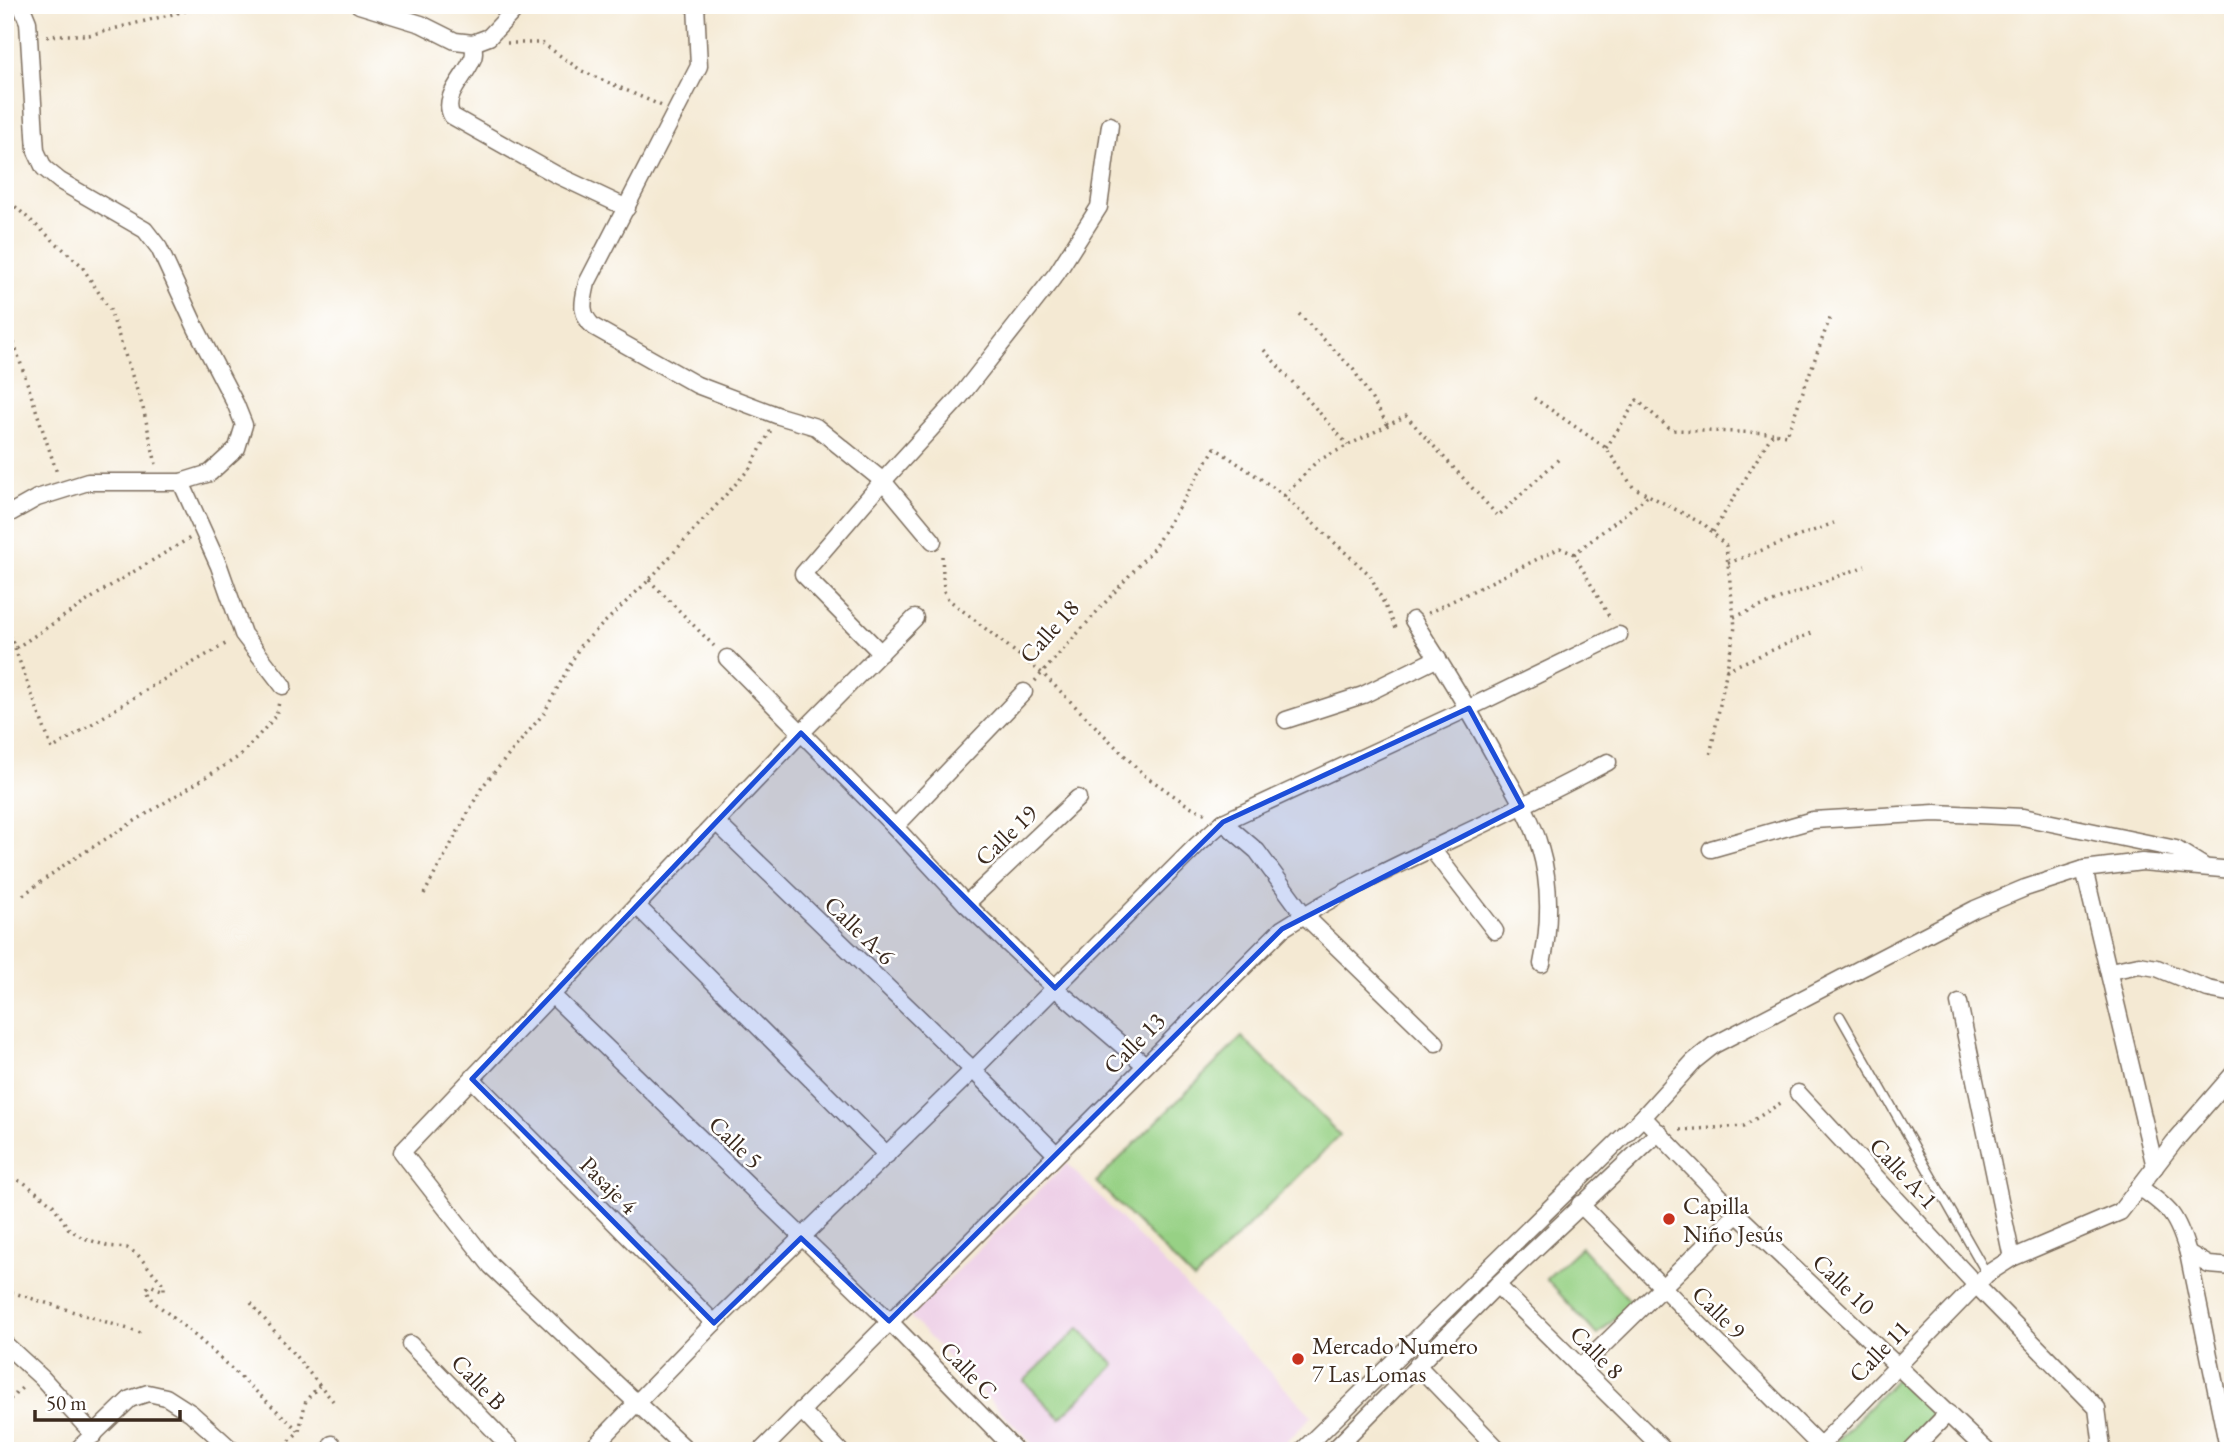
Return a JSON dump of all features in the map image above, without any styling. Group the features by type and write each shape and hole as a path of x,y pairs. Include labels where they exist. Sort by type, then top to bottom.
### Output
{"street":[{"path":"5,516 37,498 88,482 181,482 210,473 237,447 244,425 159,248 145,230 60,181 44,168 36,151 28,22 21,5"},
{"path":"359,5 421,24 454,41 474,43 489,37 519,5"},
{"path":"696,5 699,66 587,283 583,308 585,320 697,384 779,416 816,427 883,481 933,541"},
{"path":"474,43 474,58 449,99 448,109 452,116 555,174 626,208"},
{"path":"881,653 803,574 959,398 1057,273 1099,207 1110,125"},
{"path":"181,482 204,530 243,634 283,686"},
{"path":"688,1451 491,1266 402,1152 801,733 915,618"},
{"path":"1413,620 1469,708 1522,806 1540,847 1546,877 1548,921 1542,964"},
{"path":"590,1451 714,1323 973,1070 1196,845 1223,822 1619,635"},
{"path":"727,658 895,827 966,904 1055,988 1145,1065"},
{"path":"1286,720 1363,695 1438,658"},
{"name":"Calle 18","path":"895,827 1024,692"},
{"name":"Calle 13","path":"761,1451 1282,929 1431,848 1608,762"},
{"name":"Calle 19","path":"966,904 1078,798"},
{"path":"1712,849 1813,820 1935,813 2023,817 2176,849 2204,866"},
{"name":"Calle A-6","path":"716,822 973,1070 1056,1154"},
{"path":"1223,822 1257,851 1304,915 1436,1044"},
{"path":"1431,848 1495,931"},
{"path":"1302,1451 1643,1117 1694,1060 1714,1045 1975,909 2025,888 2084,869 2141,862 2233,870"},
{"path":"2084,869 2155,1167"},
{"path":"637,906 887,1155"},
{"path":"2110,971 2139,965 2157,968 2208,989 2233,994"},
{"name":"Calle 5","path":"552,995 889,1321"},
{"path":"1959,1003 2012,1258"},
{"name":"Calle 11","path":"1820,1449 1897,1365 1982,1280 2012,1258 2120,1212 2233,1074"},
{"name":"Pasaje 4","path":"472,1079 714,1323"},
{"name":"Calle A-1","path":"1798,1093 1982,1280 2097,1408 2102,1447 2099,1451"},
{"name":"Calle 10","path":"1643,1117 1737,1213 1987,1451"},
{"path":"1334,1451 1497,1285 1659,1132"},
{"path":"2139,1186 2163,1203 2179,1223 2188,1253 2228,1448"},
{"name":"Calle 9","path":"1580,1204 1820,1449"},
{"path":"1580,1368 1737,1213"},
{"path":"2188,1253 2209,1265 2233,1267"},
{"name":"Calle 8","path":"1497,1285 1665,1451"},
{"name":"Calle C","path":"889,1321 1016,1451"},
{"path":"5,1343 94,1435"},
{"name":"Calle B","path":"410,1344 514,1451"},
{"path":"1417,1365 1500,1451"},
{"path":"76,1451 130,1399 148,1393 166,1397 191,1413 233,1451"},
{"path":"801,1410 840,1451"},
{"path":"1911,1451 1948,1413"}],"lane":[{"path":"1840,1016 1982,1280"}],"path":[{"path":"175,5 178,13"},
{"path":"29,40 59,34 89,35 209,5"},
{"path":"474,43 542,43 582,71 676,112"},
{"path":"10,202 81,265 110,310 143,408 160,482"},
{"path":"1299,314 1353,369 1388,425"},
{"path":"5,316 63,490"},
{"path":"1606,448 1637,400 1671,430 1787,435 1831,316"},
{"path":"1264,350 1348,445"},
{"path":"1534,398 1606,448 1633,487 1705,525 1726,546 1735,627 1710,756"},
{"path":"424,894 482,787 544,713 580,646 649,580 750,468 779,416"},
{"path":"1561,457 1498,516 1406,416 1317,461 1284,496 1370,575 1396,628 1560,548 1574,554 1619,635"},
{"path":"1713,532 1773,433"},
{"name":"Calle 18","path":"1024,692 1153,549 1214,448 1284,496"},
{"path":"1574,554 1649,495"},
{"path":"1728,563 1834,523"},
{"path":"15,648 113,583 204,530"},
{"path":"933,541 942,552 944,591 948,599 1043,674 1144,775 1186,804 1223,822"},
{"path":"1734,617 1865,566"},
{"path":"649,580 727,658"},
{"path":"5,622 52,749 149,688 243,634"},
{"path":"1726,670 1814,632"},
{"path":"23,895 67,863 240,756 276,716 283,686"},
{"path":"1659,1132 1744,1126 1798,1093"},
{"path":"5,1176 23,1182 52,1205 68,1228 81,1237 107,1246 127,1248 137,1254 164,1285 164,1291 150,1284 145,1289 154,1302 198,1338 299,1432"},
{"path":"5,1290 144,1334"},
{"path":"251,1303 333,1401"},
{"path":"5,1404 37,1374"},
{"path":"280,1451 299,1432 306,1400 318,1385"}],"highlighted area":[{"path":"1469,708 1522,806 1282,929 889,1321 801,1238 714,1323 472,1079 801,733 1055,988 1223,822"}],"shaded area":[{"path":"1067,1163 1312,1416 1277,1451 1039,1451 910,1317"}],"green space":[{"path":"1242,1037 1340,1135 1194,1280 1096,1182"},
{"path":"1581,1247 1632,1303 1597,1335 1546,1279"},
{"path":"1079,1328 1115,1365 1060,1418 1024,1381"},
{"path":"1897,1378 1934,1413 1897,1451 1844,1451 1835,1443"}],"place":[{"name":"Capilla Niño Jesús","path":"1669,1219"},
{"name":"Mercado Numero 7 Las Lomas","path":"1298,1359"}]}
